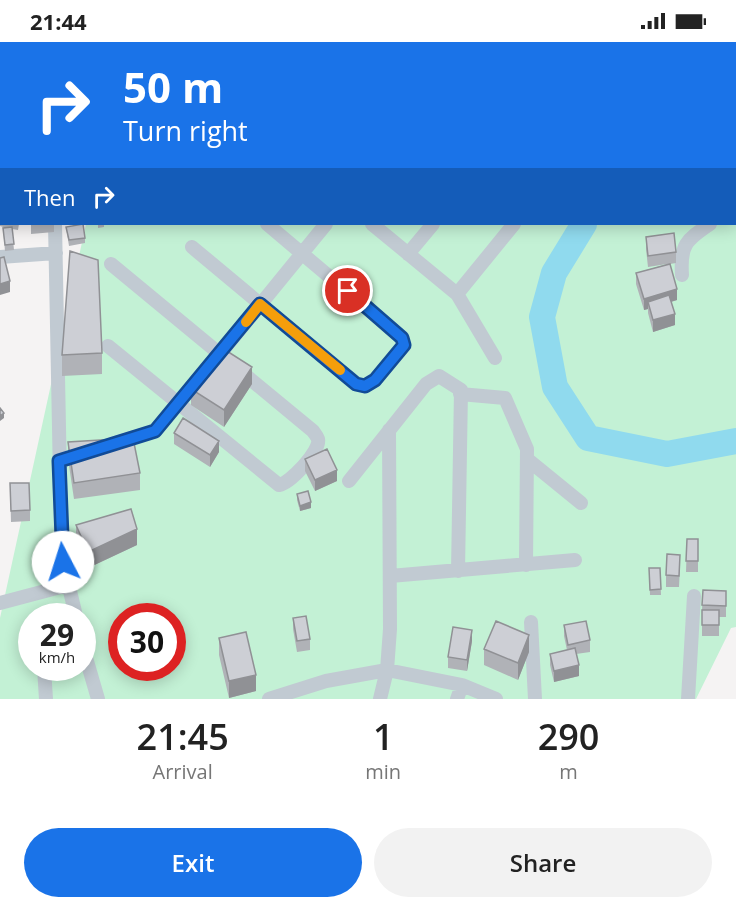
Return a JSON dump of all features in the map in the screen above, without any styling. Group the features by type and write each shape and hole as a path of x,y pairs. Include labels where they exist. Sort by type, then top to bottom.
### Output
{"street":[{"path":"55,225 61,529 73,603"},
{"path":"192,247 356,384 365,386 375,380 404,345 402,338 395,329 268,225"},
{"path":"98,448 155,431 325,225"},
{"path":"373,225 457,294 495,358"},
{"path":"408,254 432,225"},
{"path":"457,294 513,225"},
{"path":"682,275 681,252 690,237 708,225"},
{"path":"0,257 56,253"},
{"path":"108,346 279,485 293,478 318,448 318,439 313,431 111,264"},
{"path":"349,481 426,384 435,377 442,376 451,381 460,390 458,571"},
{"path":"460,394 505,398 527,448 526,566"},
{"path":"380,699 387,670 390,576 389,430"},
{"path":"59,461 78,455"},
{"path":"527,459 581,503"},
{"path":"390,576 575,560"},
{"path":"0,603 69,585"},
{"path":"688,699 694,596"},
{"path":"531,622 535,699"},
{"path":"270,699 326,681 387,670 462,685 496,699"},
{"path":"45,681 46,699"},
{"path":"93,681 98,699"},
{"path":"457,699 462,685"}],"green space":[{"path":"86,225 736,225 736,627 731,628 696,699 0,699 0,618"}],"building":[{"path":"83,225 85,238 69,240 66,227"},
{"path":"12,227 14,244 5,245 3,228"},
{"path":"674,233 676,252 648,256 646,237"},
{"path":"70,251 98,260 102,353 62,355"},
{"path":"4,257 10,281 0,284 0,258"},
{"path":"670,264 677,289 644,299 636,273"},
{"path":"669,295 675,314 653,320 648,302"},
{"path":"219,346 252,367 224,410 191,389"},
{"path":"183,418 219,441 210,455 174,433"},
{"path":"133,438 140,473 74,483 68,442"},
{"path":"327,449 337,470 315,480 305,459"},
{"path":"10,483 29,483 30,510 11,511"},
{"path":"308,491 311,502 300,506 297,494"},
{"path":"131,509 137,529 88,552 76,525"},
{"path":"687,539 698,539 698,561 686,561"},
{"path":"667,554 680,555 679,576 666,575"},
{"path":"649,568 660,568 661,589 650,590"},
{"path":"703,590 726,591 726,606 702,605"},
{"path":"702,610 719,610 719,625 702,625"},
{"path":"306,616 310,639 297,641 293,618"},
{"path":"496,621 529,635 518,663 484,649"},
{"path":"586,621 590,640 568,645 564,625"},
{"path":"453,627 472,630 467,660 448,657"},
{"path":"246,632 256,675 229,681 219,638"},
{"path":"575,648 579,665 554,671 550,654"}],"waterway":[{"path":"583,225 554,273 542,317 555,387 588,438 667,454 736,441"}],"slow traffic":[{"path":"246,322 260,304 340,370"}],"route":[{"path":"63,562 59,461 155,431 260,304 356,384 365,386 375,380 404,345 402,338 395,329 348,291"}]}
